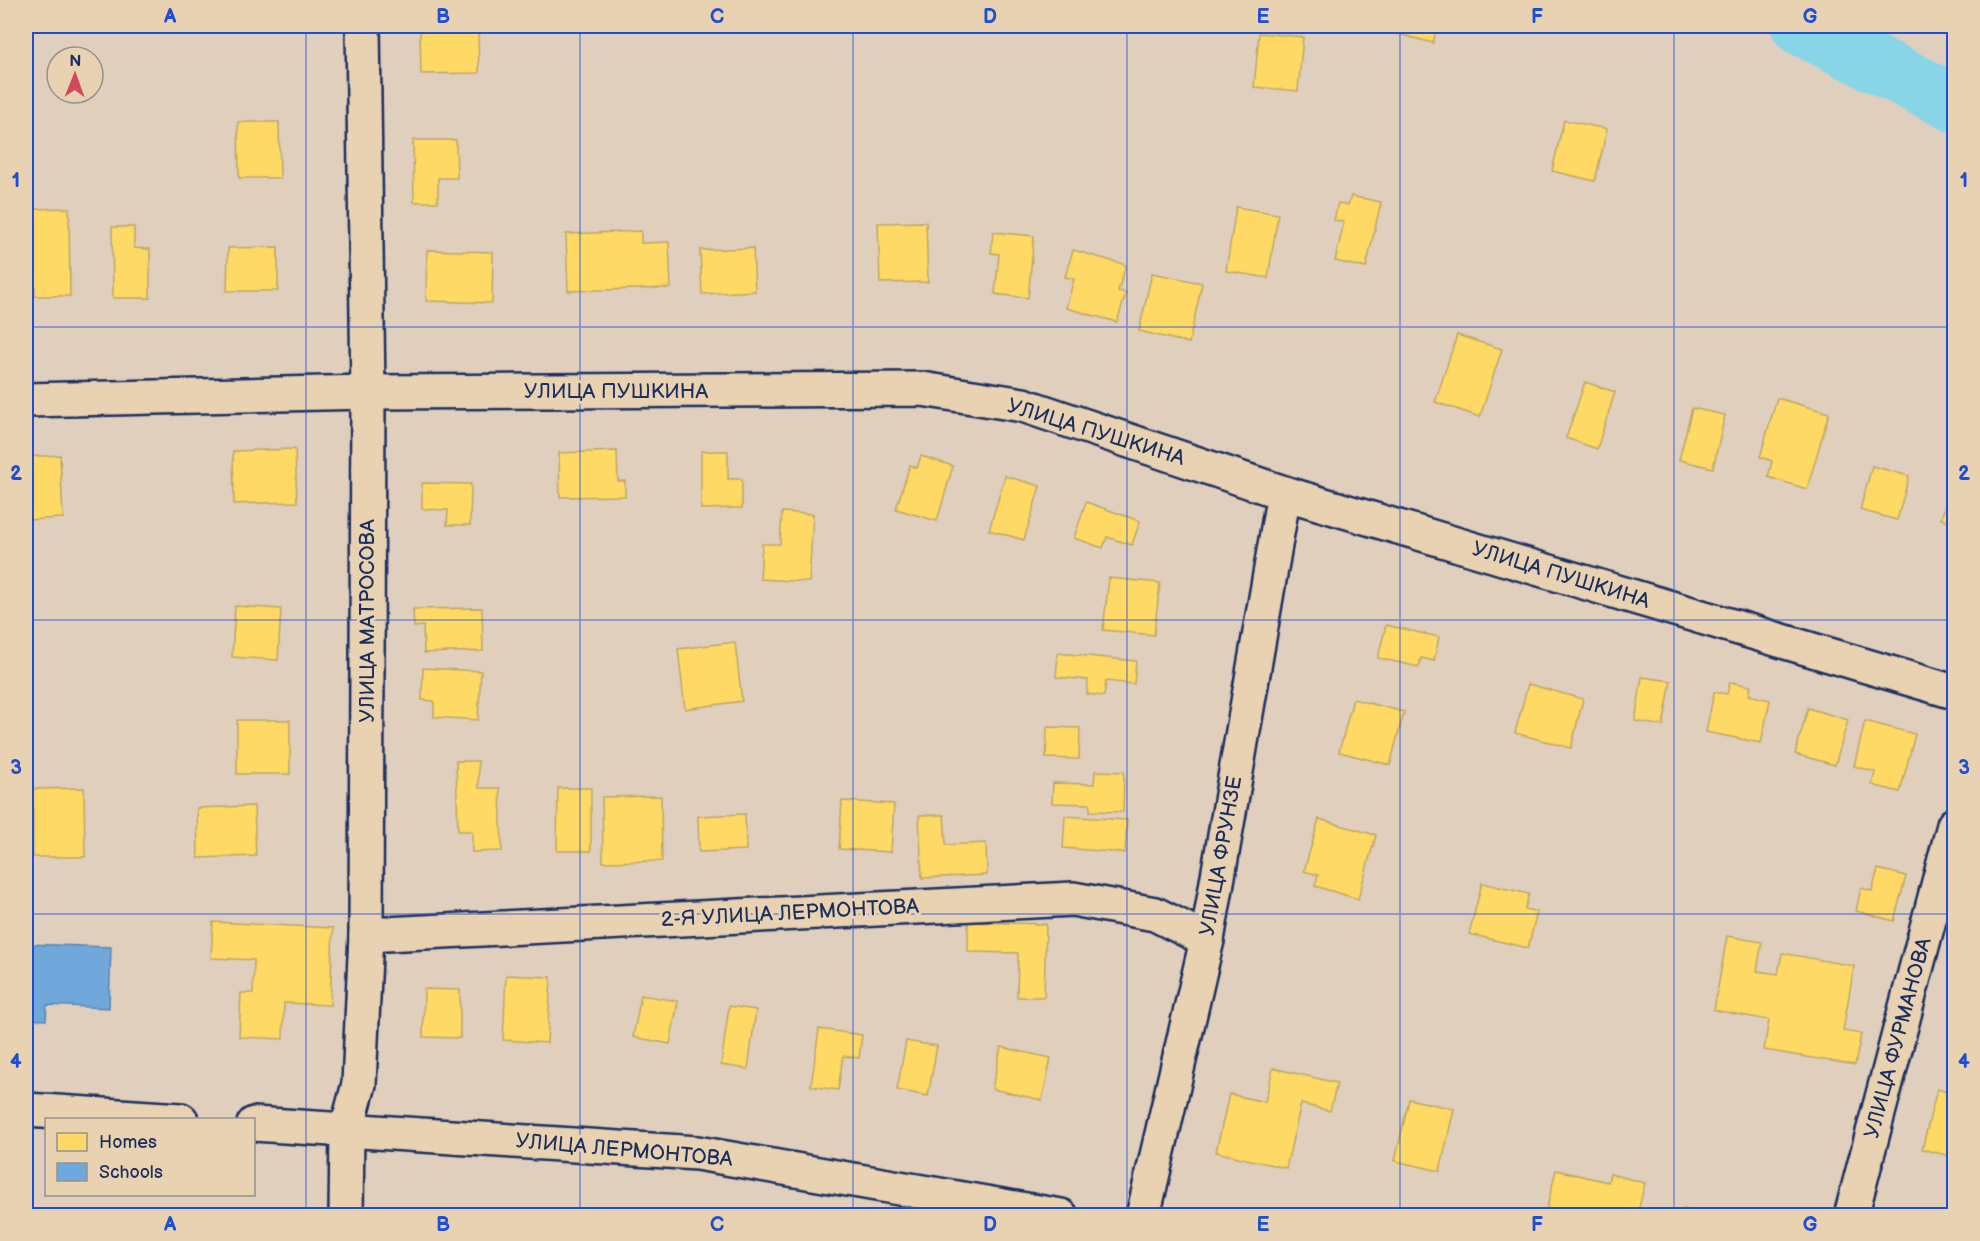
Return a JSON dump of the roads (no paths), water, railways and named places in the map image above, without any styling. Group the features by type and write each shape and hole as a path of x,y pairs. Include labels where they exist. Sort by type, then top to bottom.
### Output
{"street":[{"name":"УЛИЦА МАТРОСОВА","path":"346,1215 346,1129 359,1084 366,935 368,392 363,26"},
{"name":"УЛИЦА ПУШКИНА","path":"26,400 368,392 922,389 1023,405 1284,493 1954,692"},
{"name":"УЛИЦА ФРУНЗЕ","path":"1143,1215 1207,940 1284,493"},
{"name":"УЛИЦА ФУРМАНОВА","path":"1851,1215 1954,825"},
{"name":"2-Я УЛИЦА ЛЕРМОНТОВА","path":"366,935 1073,899 1155,914 1207,940"},
{"path":"26,1110 164,1118"},
{"name":"УЛИЦА ЛЕРМОНТОВА","path":"255,1124 697,1153 1061,1215"}],"waterway":[{"path":"1800,26 1954,103"}]}
